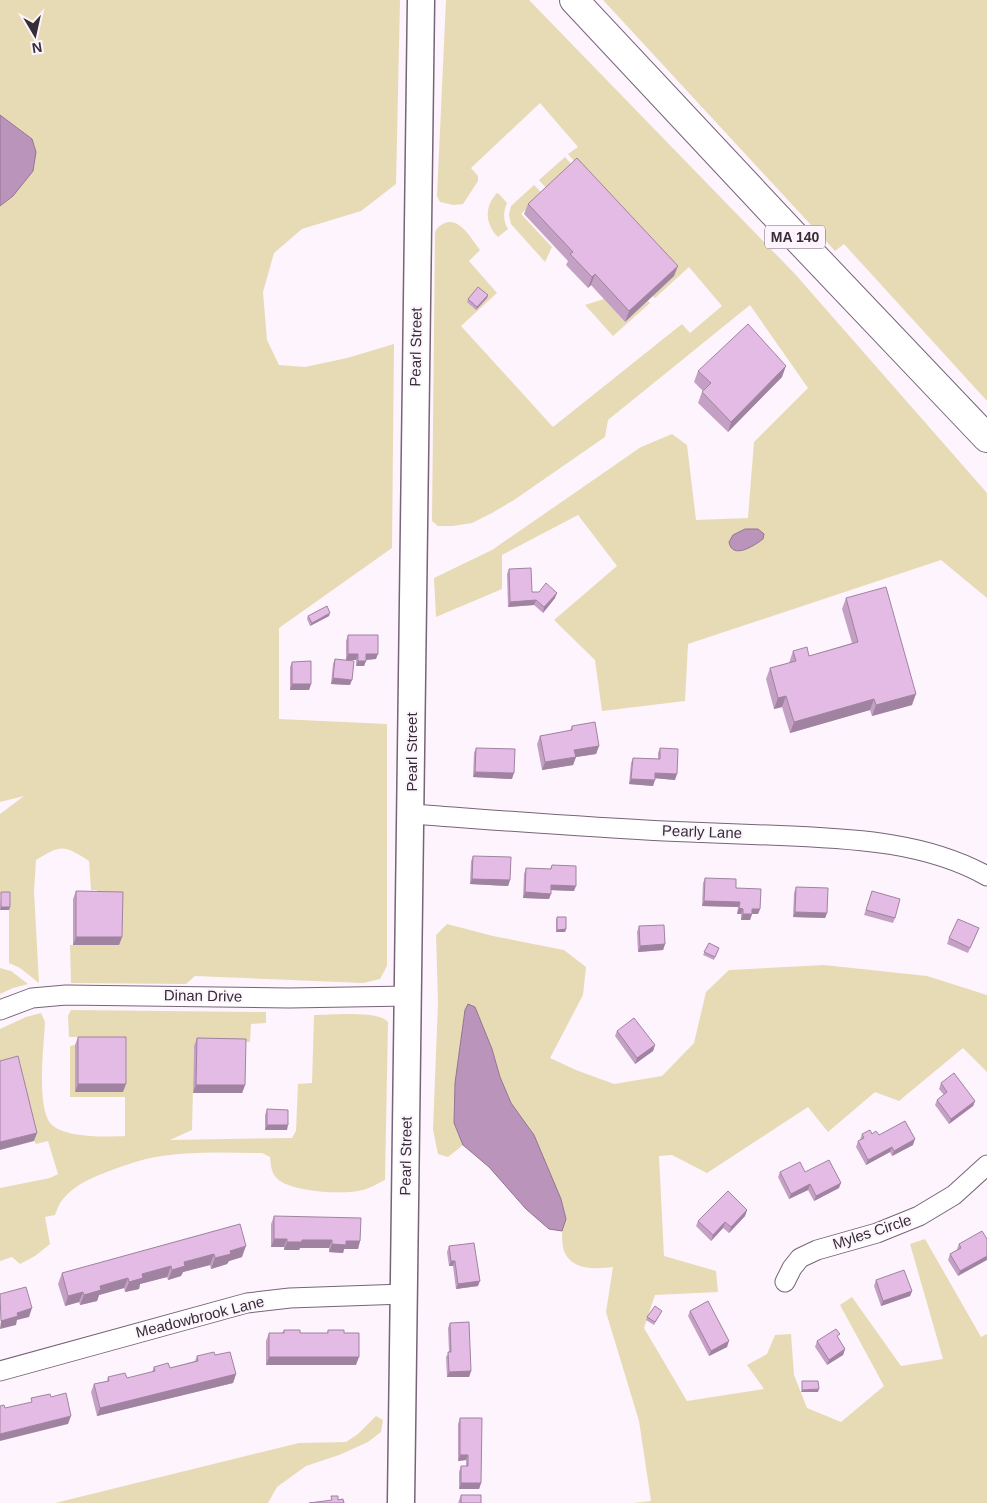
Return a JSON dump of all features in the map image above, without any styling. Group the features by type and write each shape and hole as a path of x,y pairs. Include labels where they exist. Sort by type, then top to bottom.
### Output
{"highway":[{"name":"MA 140","path":"574,0 987,438"}],"main road":[{"name":"Pearl Street","path":"402,1503 421,0"}],"street":[{"name":"Pearly Lane","path":"411,814 609,828 868,841 920,850 987,876"},
{"name":"Dinan Drive","path":"0,1010 32,998 58,995 284,998 409,996"},
{"name":"Myles Circle","path":"785,1282 800,1258 817,1250 877,1234 919,1216 954,1195 987,1165"},
{"name":"Meadowbrook Lane","path":"0,1371 248,1303 290,1298 404,1294"}],"shaded area":[{"path":"0,0 400,0 396,184 361,211 302,229 274,253 263,292 267,340 279,365 305,367 347,358 394,344 392,548 279,628 279,719 387,724 387,966 380,979 363,983 195,976 186,984 71,983 70,945 119,945 97,900 97,890 91,890 89,861 68,849 52,851 36,860 34,891 39,983 20,968 9,963 9,895 0,895 0,814 24,796 0,802 0,206 13,196 32,139 0,115"},
{"path":"446,0 529,0 795,274 987,493 987,598 941,560 688,644 685,701 602,711 595,660 554,620 617,566 578,515 502,555 502,589 436,617 434,578 492,550 641,447 672,434 687,445 696,520 748,518 754,442 808,388 750,305 608,420 605,437 514,500 472,523 438,526 432,521 435,232 437,228 449,222 454,223 469,235 480,250 469,261 497,293 461,326 553,427 682,324 690,333 722,306 689,267 655,298 652,296 673,276 568,154 578,147 540,103 471,168 478,176 478,181 463,204 453,205 440,202 437,196"},
{"path":"603,0 987,0 987,401 844,244 835,251"},
{"path":"0,115 32,139 36,152 33,171 13,196 0,206"},
{"path":"565,157 573,166 547,189 539,180"},
{"path":"534,185 543,194 521,214 552,247 545,262 511,224 509,215 511,206"},
{"path":"497,193 507,203 504,216 508,229 498,237 491,227 488,215 490,204"},
{"path":"604,299 625,322 648,301 650,303 613,336 585,305"},
{"path":"745,529 758,529 764,534 763,539 744,550 734,550 729,542 733,535"},
{"path":"447,924 493,936 564,950 586,967 583,995 550,1058 614,1084 662,1076 694,1043 706,992 729,970 824,965 927,976 987,995 987,1072 963,1048 899,1101 875,1092 828,1132 808,1107 707,1173 672,1155 659,1156 664,1256 716,1271 718,1292 655,1295 644,1328 687,1401 764,1389 747,1365 767,1354 775,1335 791,1334 794,1375 807,1408 841,1422 884,1386 840,1305 852,1297 901,1366 943,1359 910,1244 925,1239 981,1337 987,1334 987,1503 633,1503 651,1501 639,1421 606,1312 613,1267 585,1267 568,1258 562,1244 562,1231 549,1229 526,1209 489,1167 463,1145 448,1157 438,1154 433,1130 438,1002 436,935"},
{"path":"0,968 11,971 28,984 0,994"},
{"path":"468,1004 475,1007 511,1103 534,1135 561,1199 566,1219 562,1231 549,1229 526,1209 489,1167 463,1145 454,1123 455,1083 465,1010"},
{"path":"71,1010 266,1012 266,1023 251,1024 250,1042 216,1041 194,1046 192,1130 170,1140 292,1138 296,1131 298,1084 312,1083 314,1015 365,1015 383,1018 388,1022 385,1180 355,1192 321,1192 297,1188 280,1181 273,1173 270,1157 262,1153 199,1153 154,1157 99,1175 76,1187 63,1200 55,1215 45,1217 50,1244 35,1256 20,1264 12,1257 0,1261 0,1188 50,1178 58,1174 48,1141 36,1144 34,1141 0,1068 0,1029 26,1017 41,1013 45,1022 42,1090 46,1116 51,1124 57,1129 75,1134 125,1136 125,1097 70,1097 70,1046 75,1045 75,1092 123,1092 100,1037 69,1037 68,1016"},
{"path":"376,1416 383,1420 381,1432 368,1442 339,1455 306,1466 277,1487 268,1503 55,1503 299,1443 346,1442 358,1434"}],"building":[{"path":"577,158 678,266 629,311 595,274 592,277 570,254 573,252 528,204"},
{"path":"478,287 488,295 477,307 468,299"},
{"path":"748,324 786,366 731,422 702,392 711,383 698,371"},
{"path":"531,568 532,592 539,592 546,583 557,593 544,607 536,600 510,602 509,569"},
{"path":"886,587 916,694 876,705 874,699 794,722 786,696 778,698 770,668 796,661 793,651 807,647 809,656 858,642 846,598"},
{"path":"327,606 330,613 312,623 308,616"},
{"path":"348,635 378,635 378,654 366,654 366,661 358,661 358,654 348,654"},
{"path":"335,659 354,661 352,680 333,678"},
{"path":"311,661 311,684 292,684 292,662"},
{"path":"595,722 599,746 574,750 576,757 545,762 540,736 572,730 572,726"},
{"path":"476,748 515,749 514,773 475,772"},
{"path":"660,748 678,749 677,774 655,773 655,780 631,779 633,758 660,759"},
{"path":"473,856 511,857 510,880 472,879"},
{"path":"552,865 576,866 576,886 551,885 551,894 525,892 526,868 551,869"},
{"path":"705,878 736,879 736,888 761,889 760,909 752,909 752,914 743,914 743,909 739,908 740,902 704,901"},
{"path":"796,887 828,888 827,913 795,912"},
{"path":"76,891 123,892 122,937 76,937"},
{"path":"872,891 900,899 895,918 866,910"},
{"path":"1,892 10,892 10,907 1,907"},
{"path":"557,917 566,917 566,929 557,930"},
{"path":"958,919 979,928 970,948 949,938"},
{"path":"664,925 665,944 640,946 639,926"},
{"path":"709,943 719,948 715,957 704,952"},
{"path":"634,1018 655,1045 637,1058 617,1031"},
{"path":"78,1037 126,1037 126,1084 78,1084"},
{"path":"197,1038 246,1039 245,1085 196,1085"},
{"path":"18,1056 37,1133 0,1142 0,1061"},
{"path":"954,1073 975,1101 951,1119 937,1100 947,1092 941,1083"},
{"path":"267,1109 288,1110 288,1125 267,1125"},
{"path":"905,1121 915,1139 894,1151 892,1147 868,1160 858,1141 864,1138 862,1134 870,1130 872,1134 876,1131 879,1135"},
{"path":"829,1160 841,1183 816,1196 810,1184 791,1194 780,1172 800,1162 805,1172"},
{"path":"728,1191 747,1210 731,1227 725,1222 713,1235 698,1221"},
{"path":"274,1216 361,1218 360,1241 346,1241 346,1245 332,1244 332,1240 287,1242 287,1239 274,1239"},
{"path":"240,1224 246,1246 230,1251 231,1254 215,1258 214,1254 184,1262 185,1266 172,1270 171,1266 142,1274 143,1278 129,1282 128,1278 100,1286 101,1290 84,1295 83,1292 68,1296 62,1273"},
{"path":"982,1231 987,1239 987,1256 960,1271 950,1254 961,1248 959,1244"},
{"path":"474,1243 480,1281 458,1284 455,1261 451,1261 449,1246"},
{"path":"904,1270 912,1291 883,1301 876,1280"},
{"path":"26,1287 32,1308 17,1313 18,1316 1,1321 0,1294"},
{"path":"708,1301 729,1341 711,1351 690,1311"},
{"path":"655,1306 662,1311 655,1322 647,1317"},
{"path":"469,1322 471,1371 449,1372 448,1352 451,1352 450,1323"},
{"path":"836,1329 840,1334 837,1336 845,1349 829,1360 817,1341"},
{"path":"284,1330 300,1330 300,1333 328,1333 328,1330 344,1330 344,1333 359,1333 359,1357 269,1357 269,1333 284,1333"},
{"path":"214,1352 215,1355 230,1352 236,1374 100,1408 94,1384 109,1381 108,1377 125,1373 127,1378 155,1371 154,1367 168,1363 170,1368 198,1361 197,1356"},
{"path":"802,1381 818,1381 819,1389 802,1390"},
{"path":"66,1393 71,1416 0,1434 0,1406 4,1405 5,1408 32,1402 31,1398 50,1394 51,1397"},
{"path":"460,1418 482,1418 481,1483 461,1483 461,1466 468,1466 468,1455 460,1455"},
{"path":"461,1495 481,1495 481,1503 461,1503"},
{"path":"331,1496 338,1496 338,1500 343,1499 344,1503 309,1503 332,1500"}]}
